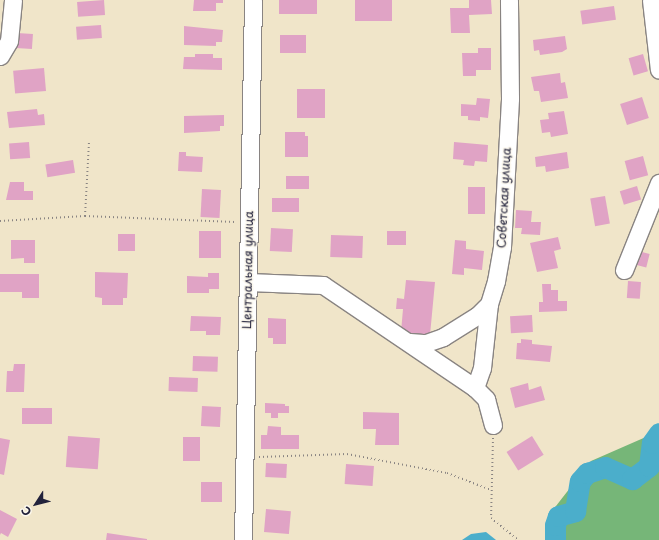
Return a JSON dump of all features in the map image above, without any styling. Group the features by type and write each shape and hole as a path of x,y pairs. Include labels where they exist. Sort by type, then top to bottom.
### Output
{"street":[{"path":"0,56 9,41 14,0"},
{"name":"Центральная улица","path":"243,540 254,0"},
{"name":"Советская улица","path":"475,388 482,368 489,304 502,247 510,98 509,0"},
{"path":"651,0 659,70"},
{"path":"624,270 659,184"},
{"path":"248,282 322,285 395,336 410,342 475,388 486,399 493,425"},
{"path":"410,342 426,343 443,337 477,316 489,304"}],"path":[{"path":"85,216 89,141"},
{"path":"0,221 85,216 249,222"},
{"path":"493,425 491,518 518,540"},
{"path":"244,457 347,454 447,473 491,490"}],"green space":[{"path":"659,426 659,540 548,540 549,515 591,461 655,433"}],"water":[{"path":"486,532 496,540 462,540 471,534"}],"building":[{"path":"104,0 105,15 78,17 77,2"},
{"path":"194,0 223,0 223,3 216,3 216,11 193,11"},
{"path":"279,0 317,0 317,14 279,14"},
{"path":"355,0 392,0 392,21 355,21"},
{"path":"469,0 491,0 492,14 469,15 470,33 451,33 450,8 469,8"},
{"path":"614,6 616,20 582,25 580,11"},
{"path":"101,25 102,38 77,40 76,27"},
{"path":"184,26 223,30 222,42 216,42 216,46 184,45"},
{"path":"17,33 33,34 32,49 16,48"},
{"path":"280,35 306,35 306,53 280,53"},
{"path":"565,36 567,49 562,52 540,55 539,50 534,51 533,40"},
{"path":"478,48 491,48 491,70 476,70 476,76 463,76 462,53 478,53"},
{"path":"195,54 213,54 213,58 222,58 222,70 183,69 184,57 195,57"},
{"path":"643,54 648,71 634,75 629,58"},
{"path":"44,68 46,91 15,94 13,71"},
{"path":"560,73 561,83 565,82 568,98 541,102 539,91 534,91 531,77"},
{"path":"297,89 325,89 325,118 297,118"},
{"path":"642,97 649,118 627,125 620,104"},
{"path":"477,98 490,99 488,118 480,117 480,121 468,120 468,116 461,116 461,104 476,105"},
{"path":"37,109 38,115 44,114 45,125 9,128 7,112"},
{"path":"564,111 568,134 551,137 550,132 542,133 540,120 549,119 548,113"},
{"path":"224,115 224,126 220,126 220,131 184,133 184,116"},
{"path":"285,132 305,132 305,136 308,136 308,157 285,157"},
{"path":"29,142 30,158 10,159 9,143"},
{"path":"454,142 488,145 487,162 475,161 474,166 463,165 464,160 453,159"},
{"path":"179,152 186,152 186,156 203,157 202,172 178,171"},
{"path":"567,152 569,168 546,172 545,166 536,167 535,157"},
{"path":"643,156 648,175 630,180 625,161"},
{"path":"73,160 75,173 47,177 45,164"},
{"path":"286,176 309,176 309,189 286,189"},
{"path":"10,182 24,182 24,191 33,191 33,200 6,200"},
{"path":"637,186 641,199 624,205 620,191"},
{"path":"468,187 485,187 485,214 468,214"},
{"path":"202,189 221,190 220,218 201,217"},
{"path":"605,196 610,224 595,226 590,199"},
{"path":"272,198 299,198 299,212 272,212"},
{"path":"516,210 532,211 531,222 541,222 540,235 521,234 522,228 515,228"},
{"path":"271,228 293,229 292,252 270,251"},
{"path":"199,231 221,231 221,258 199,258"},
{"path":"387,231 406,231 406,245 387,245"},
{"path":"118,234 135,234 135,251 118,251"},
{"path":"331,235 363,236 362,258 330,257"},
{"path":"558,237 561,249 554,251 558,268 537,272 530,243"},
{"path":"11,240 35,240 35,263 24,263 24,258 11,259"},
{"path":"455,240 466,241 466,249 484,251 482,270 464,268 464,275 452,274"},
{"path":"638,251 650,254 646,267 635,265"},
{"path":"95,272 128,273 127,298 123,298 123,305 102,305 102,298 95,297"},
{"path":"208,273 219,273 219,289 209,289 209,293 187,293 187,276 208,277"},
{"path":"0,274 39,274 39,298 22,298 22,292 0,292"},
{"path":"406,280 435,282 430,335 401,332 403,309 396,309 397,298 404,299"},
{"path":"628,281 641,282 640,299 627,298"},
{"path":"542,284 551,284 551,290 558,290 558,301 567,301 567,311 539,312 539,302 543,302"},
{"path":"532,315 533,332 511,333 510,316"},
{"path":"191,316 221,317 220,335 206,335 206,331 190,331"},
{"path":"268,318 286,319 286,344 273,344 273,338 268,338"},
{"path":"521,339 532,340 532,344 552,346 550,362 516,359 517,343 521,343"},
{"path":"193,356 218,357 217,372 192,371"},
{"path":"14,364 25,364 24,392 6,392 7,371 13,371"},
{"path":"169,377 198,378 197,392 169,391"},
{"path":"528,383 529,390 541,386 545,400 515,408 510,388"},
{"path":"265,403 285,404 285,406 289,406 289,413 278,413 278,418 271,418 271,413 265,413"},
{"path":"202,406 221,407 220,427 201,426"},
{"path":"22,408 52,408 52,424 22,424"},
{"path":"363,412 399,413 399,445 375,445 376,429 363,429"},
{"path":"268,426 281,427 281,435 299,435 299,449 261,449 261,435 267,435"},
{"path":"68,436 100,438 98,469 66,467"},
{"path":"532,436 544,455 518,471 507,452"},
{"path":"183,437 200,437 200,461 183,461"},
{"path":"0,438 10,440 4,475 0,474"},
{"path":"266,463 287,464 286,478 265,477"},
{"path":"346,464 374,466 373,486 345,484"},
{"path":"201,482 222,482 222,502 201,502"},
{"path":"266,509 291,511 289,534 264,532"},
{"path":"0,510 17,519 8,537 1,533 0,535"},
{"path":"107,533 147,539 147,540 106,540"}],"waterway":[{"path":"555,540 555,525 558,516 575,511 580,481 587,473 605,467 632,479 649,466 652,443 659,433"}]}
